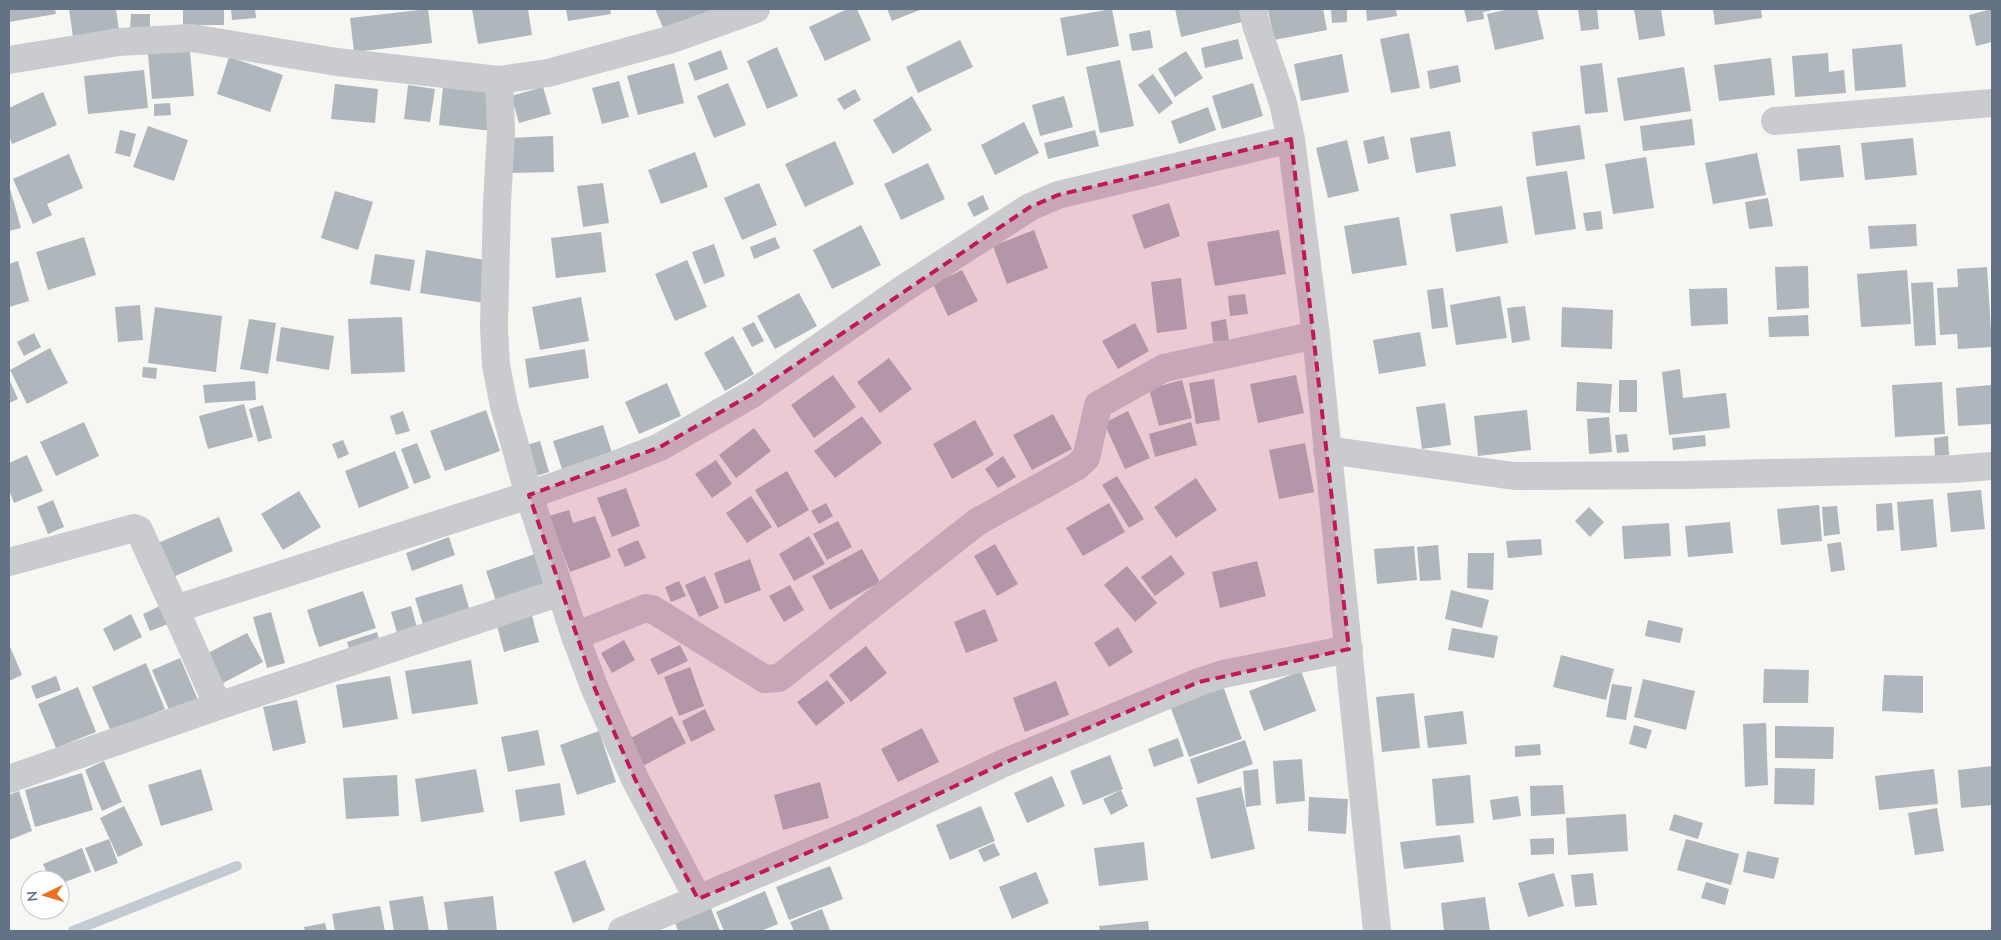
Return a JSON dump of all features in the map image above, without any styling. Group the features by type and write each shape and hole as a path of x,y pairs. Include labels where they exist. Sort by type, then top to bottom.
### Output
{"street":[{"path":"9,60 119,42 192,38 337,62 499,80 548,73 660,43 756,9"},
{"path":"1253,9 1256,25 1283,102 1291,139 1316,335 1377,931"},
{"path":"499,80 501,131 494,327 496,365 504,406 529,495 575,636 595,689 635,779 698,899"},
{"path":"1775,121 1992,103"},
{"path":"175,609 529,495 660,447 752,394 902,289 1030,207 1058,195 1291,139"},
{"path":"575,636 646,608 652,609 765,679 779,678 976,522 1076,467 1086,458 1098,405 1164,368 1316,335"},
{"path":"1327,450 1514,476 1684,475 1955,469 1992,466"},
{"path":"9,562 16,562 134,528 139,530 218,706"},
{"path":"9,779 218,706 561,592"},
{"path":"622,931 864,829 1006,762 1199,682 1223,674 1349,649"}],"highlighted area":[{"path":"1291,139 1349,649 1199,682 1006,762 864,829 698,899 635,779 595,689 529,495 660,447 752,394 1030,207 1058,195"}],"building":[{"path":"9,9 55,9 56,14 9,22"},
{"path":"69,9 116,9 119,30 73,37"},
{"path":"183,9 224,9 224,25 183,25"},
{"path":"231,9 255,9 256,18 232,20"},
{"path":"428,9 432,43 354,52 350,18"},
{"path":"472,9 528,9 532,35 478,44"},
{"path":"566,9 610,9 611,14 568,21"},
{"path":"655,9 722,9 665,32"},
{"path":"847,9 857,9 871,40 825,61 809,27"},
{"path":"887,9 922,9 892,21"},
{"path":"1112,9 1119,46 1067,56 1060,18"},
{"path":"1175,9 1239,9 1242,22 1181,37"},
{"path":"1323,9 1327,30 1274,40 1268,10"},
{"path":"1331,9 1347,9 1347,22 1332,23"},
{"path":"1366,9 1396,9 1397,16 1367,21"},
{"path":"1464,9 1493,10 1483,12 1484,19 1467,22"},
{"path":"1509,9 1537,9 1544,39 1495,50 1487,14"},
{"path":"1578,9 1597,9 1599,29 1581,31"},
{"path":"1634,9 1661,9 1665,36 1639,40"},
{"path":"1713,9 1761,9 1762,18 1715,25"},
{"path":"1992,9 1992,42 1976,46 1969,15"},
{"path":"131,14 150,14 150,31 130,30"},
{"path":"1150,30 1153,48 1132,51 1129,34"},
{"path":"1409,33 1420,88 1391,93 1380,39"},
{"path":"1238,39 1243,59 1205,68 1201,48"},
{"path":"960,40 973,67 918,93 906,67"},
{"path":"1902,44 1906,87 1855,91 1852,49"},
{"path":"777,47 798,96 767,109 747,61"},
{"path":"721,50 728,69 695,81 688,63"},
{"path":"190,51 194,96 152,99 148,54"},
{"path":"1186,51 1203,78 1175,97 1158,69"},
{"path":"1828,53 1829,72 1844,70 1846,93 1795,97 1792,56"},
{"path":"1342,54 1349,92 1301,101 1294,64"},
{"path":"229,57 283,75 270,112 217,94"},
{"path":"1771,58 1775,95 1719,101 1714,65"},
{"path":"1120,60 1134,126 1100,133 1086,67"},
{"path":"674,63 684,103 638,115 627,76"},
{"path":"1602,63 1608,112 1585,114 1580,66"},
{"path":"1458,65 1461,82 1430,89 1427,71"},
{"path":"1684,67 1691,111 1624,121 1617,78"},
{"path":"144,70 148,108 88,114 84,76"},
{"path":"1153,74 1173,103 1159,114 1138,85"},
{"path":"619,81 629,117 602,124 592,88"},
{"path":"728,83 746,125 714,138 697,96"},
{"path":"1253,83 1263,116 1222,129 1212,96"},
{"path":"335,84 378,89 375,123 331,119"},
{"path":"408,85 435,89 430,122 404,119"},
{"path":"443,87 487,91 492,131 439,125"},
{"path":"543,87 551,114 519,123 511,96"},
{"path":"855,89 861,100 844,110 837,99"},
{"path":"43,92 57,125 12,144 9,135 9,108"},
{"path":"912,96 932,130 893,154 873,120"},
{"path":"1064,96 1073,127 1040,136 1032,105"},
{"path":"170,103 171,115 154,116 154,104"},
{"path":"1208,107 1216,130 1179,144 1171,121"},
{"path":"1692,119 1695,145 1643,151 1640,126"},
{"path":"1024,122 1039,153 995,175 981,145"},
{"path":"1580,125 1585,159 1536,166 1532,132"},
{"path":"148,126 188,140 174,181 133,167"},
{"path":"120,130 136,134 130,157 115,153"},
{"path":"1095,130 1099,146 1048,159 1044,143"},
{"path":"1450,131 1456,166 1416,173 1410,138"},
{"path":"553,136 554,172 506,173 505,138"},
{"path":"1384,136 1389,159 1368,164 1363,141"},
{"path":"1913,138 1917,175 1865,180 1861,143"},
{"path":"1347,140 1359,191 1328,198 1316,148"},
{"path":"835,141 854,184 805,207 785,164"},
{"path":"1840,145 1844,177 1800,181 1797,149"},
{"path":"695,152 708,187 661,204 648,170"},
{"path":"1757,153 1766,195 1713,204 1705,163"},
{"path":"69,154 83,188 47,204 52,215 33,224 13,179"},
{"path":"1646,157 1654,208 1613,214 1605,164"},
{"path":"928,163 945,199 901,220 884,184"},
{"path":"1567,171 1576,229 1535,235 1526,177"},
{"path":"603,183 609,223 583,227 577,186"},
{"path":"759,183 777,225 742,240 724,198"},
{"path":"9,185 21,228 9,231"},
{"path":"335,191 373,202 358,250 321,238"},
{"path":"983,195 989,209 974,217 967,203"},
{"path":"1768,198 1773,226 1749,229 1745,202"},
{"path":"1169,203 1180,236 1144,249 1132,215"},
{"path":"1502,206 1508,243 1456,252 1450,214"},
{"path":"1601,211 1603,229 1586,231 1583,213"},
{"path":"1399,217 1407,265 1352,274 1344,226"},
{"path":"1916,224 1917,246 1870,249 1868,226"},
{"path":"861,225 881,265 832,289 813,250"},
{"path":"1034,230 1048,268 1007,284 993,246"},
{"path":"1279,230 1286,274 1215,286 1207,242"},
{"path":"601,232 606,272 556,278 551,238"},
{"path":"84,237 96,275 48,290 36,252"},
{"path":"775,237 780,248 754,259 750,247"},
{"path":"714,244 725,276 704,284 692,252"},
{"path":"426,250 491,261 484,303 420,293"},
{"path":"375,254 415,260 410,291 370,284"},
{"path":"687,260 707,307 675,321 655,274"},
{"path":"18,261 29,301 9,307 9,264"},
{"path":"1808,266 1809,308 1777,310 1775,267"},
{"path":"1987,267 1992,347 1958,349 1957,334 1940,335 1937,288 1958,287 1957,269"},
{"path":"962,270 978,301 948,316 933,284"},
{"path":"1907,270 1911,324 1861,327 1857,274"},
{"path":"1181,278 1187,329 1157,333 1151,282"},
{"path":"1933,282 1936,345 1915,346 1911,283"},
{"path":"1443,288 1448,327 1432,329 1427,290"},
{"path":"1727,288 1728,324 1691,326 1689,289"},
{"path":"799,293 817,326 775,349 757,316"},
{"path":"1245,294 1248,314 1230,316 1228,296"},
{"path":"1500,296 1507,338 1456,345 1450,305"},
{"path":"581,297 589,341 540,350 532,307"},
{"path":"140,305 143,340 118,342 115,307"},
{"path":"1525,306 1530,340 1512,343 1507,308"},
{"path":"155,307 222,316 216,372 148,363"},
{"path":"1562,307 1613,310 1612,349 1561,347"},
{"path":"1808,315 1809,336 1769,337 1768,317"},
{"path":"402,317 405,372 351,374 348,319"},
{"path":"249,319 276,323 268,374 240,369"},
{"path":"1226,319 1229,341 1213,342 1211,322"},
{"path":"754,322 764,341 752,347 742,328"},
{"path":"1135,323 1149,351 1118,369 1102,341"},
{"path":"281,327 334,336 329,370 276,361"},
{"path":"1420,332 1426,366 1379,374 1373,340"},
{"path":"34,333 41,347 24,356 17,342"},
{"path":"733,336 754,374 725,391 704,353"},
{"path":"50,348 68,383 27,404 10,370"},
{"path":"585,349 589,378 529,388 525,359"},
{"path":"889,358 912,389 880,413 857,382"},
{"path":"143,367 157,368 156,379 142,377"},
{"path":"1680,369 1683,398 1726,393 1730,428 1669,435 1662,372"},
{"path":"833,375 856,407 814,438 791,405"},
{"path":"1296,375 1304,413 1258,423 1250,384"},
{"path":"9,379 18,399 9,403"},
{"path":"1214,379 1220,420 1196,424 1189,383"},
{"path":"1182,380 1192,418 1159,426 1149,389"},
{"path":"1619,380 1637,380 1637,412 1619,412"},
{"path":"255,381 256,400 205,403 203,385"},
{"path":"1577,382 1612,384 1610,413 1576,411"},
{"path":"1942,382 1945,434 1895,437 1892,385"},
{"path":"667,383 681,416 639,434 625,402"},
{"path":"1992,385 1992,424 1958,426 1956,388"},
{"path":"1445,403 1451,445 1422,449 1416,407"},
{"path":"244,404 253,437 208,449 199,416"},
{"path":"263,405 272,438 258,442 249,409"},
{"path":"486,410 500,451 445,471 430,431"},
{"path":"1527,410 1531,450 1478,456 1474,416"},
{"path":"403,411 410,431 396,435 390,416"},
{"path":"1128,411 1150,458 1125,469 1104,423"},
{"path":"1053,414 1072,449 1032,470 1013,435"},
{"path":"862,416 882,443 835,478 814,451"},
{"path":"1609,417 1612,452 1589,454 1587,419"},
{"path":"975,420 994,455 952,479 933,444"},
{"path":"84,422 99,456 56,476 40,442"},
{"path":"1191,422 1197,445 1155,457 1149,434"},
{"path":"603,425 612,453 562,469 553,441"},
{"path":"754,428 771,451 736,478 719,455"},
{"path":"1627,434 1629,452 1617,453 1615,435"},
{"path":"1705,435 1706,446 1673,450 1672,438"},
{"path":"1948,436 1949,455 1935,456 1934,438"},
{"path":"343,440 349,454 338,459 332,444"},
{"path":"540,441 549,472 536,476 527,445"},
{"path":"417,443 431,478 414,484 401,449"},
{"path":"1305,443 1314,492 1279,499 1269,450"},
{"path":"395,451 409,488 359,508 345,471"},
{"path":"27,455 43,491 14,503 9,490 9,463"},
{"path":"1003,456 1016,477 998,488 985,469"},
{"path":"716,460 732,484 712,498 695,474"},
{"path":"787,471 809,510 778,528 755,490"},
{"path":"1117,476 1144,519 1129,528 1102,485"},
{"path":"1196,478 1217,510 1176,538 1154,507"},
{"path":"626,488 640,526 612,537 597,498"},
{"path":"1981,490 1985,529 1951,532 1947,493"},
{"path":"299,491 321,527 283,550 261,514"},
{"path":"751,496 772,527 747,543 726,513"},
{"path":"1933,499 1937,547 1901,551 1897,502"},
{"path":"53,500 64,527 48,534 37,507"},
{"path":"826,503 833,516 819,524 811,511"},
{"path":"1109,503 1125,532 1083,556 1066,528"},
{"path":"1892,503 1894,530 1877,531 1876,504"},
{"path":"1819,505 1822,541 1781,545 1777,509"},
{"path":"1837,506 1840,534 1824,536 1822,507"},
{"path":"1589,507 1604,522 1590,537 1575,521"},
{"path":"569,510 573,523 595,516 611,557 570,572 549,516"},
{"path":"219,517 233,551 173,577 158,543"},
{"path":"838,521 852,547 827,560 813,534"},
{"path":"1730,522 1733,553 1688,557 1685,526"},
{"path":"1669,523 1671,556 1624,559 1622,526"},
{"path":"809,536 825,564 794,581 779,554"},
{"path":"449,537 455,555 412,571 406,553"},
{"path":"1541,539 1542,555 1508,558 1506,541"},
{"path":"638,540 646,558 625,567 617,549"},
{"path":"1841,542 1845,570 1831,572 1827,544"},
{"path":"995,544 1018,584 997,596 974,556"},
{"path":"1438,545 1441,580 1420,581 1417,547"},
{"path":"1414,546 1417,580 1377,584 1374,549"},
{"path":"862,549 880,582 830,610 812,576"},
{"path":"1468,553 1494,553 1493,590 1467,588"},
{"path":"535,554 546,587 497,604 486,571"},
{"path":"1171,555 1185,574 1155,596 1141,577"},
{"path":"750,559 761,590 725,604 714,573"},
{"path":"1257,561 1266,596 1220,608 1212,572"},
{"path":"1127,566 1157,603 1135,622 1104,585"},
{"path":"705,576 719,608 699,617 685,585"},
{"path":"679,581 686,596 671,602 665,587"},
{"path":"462,584 471,615 424,628 415,598"},
{"path":"790,585 804,610 784,622 769,596"},
{"path":"1451,590 1489,600 1482,628 1445,619"},
{"path":"363,591 376,628 319,647 307,610"},
{"path":"160,606 168,624 150,631 143,614"},
{"path":"411,606 418,631 398,636 391,612"},
{"path":"985,609 998,641 966,653 954,622"},
{"path":"271,612 285,663 267,668 253,617"},
{"path":"531,612 539,642 504,652 496,622"},
{"path":"131,614 142,637 114,651 103,629"},
{"path":"1648,620 1683,628 1680,643 1645,636"},
{"path":"1118,627 1133,652 1109,667 1094,643"},
{"path":"1452,628 1498,636 1494,658 1448,650"},
{"path":"377,632 381,647 352,657 347,642"},
{"path":"247,633 263,662 221,684 206,654"},
{"path":"624,640 635,660 612,673 601,653"},
{"path":"9,644 22,675 9,681"},
{"path":"680,645 688,661 658,675 650,659"},
{"path":"866,646 887,673 851,702 829,675"},
{"path":"1561,655 1614,669 1606,700 1553,687"},
{"path":"180,658 198,700 170,712 152,670"},
{"path":"471,660 478,704 412,714 405,671"},
{"path":"146,663 165,709 111,732 92,687"},
{"path":"690,667 704,706 679,716 664,677"},
{"path":"1764,669 1809,670 1808,703 1763,703"},
{"path":"1301,671 1316,711 1264,731 1249,691"},
{"path":"1884,675 1923,676 1923,713 1882,711"},
{"path":"56,676 61,690 36,699 31,686"},
{"path":"390,676 398,719 343,728 336,685"},
{"path":"1643,679 1695,691 1686,730 1634,717"},
{"path":"827,680 845,703 816,726 797,702"},
{"path":"1056,681 1069,715 1025,732 1013,698"},
{"path":"1222,683 1242,739 1189,757 1169,703"},
{"path":"1612,684 1632,687 1626,720 1606,717"},
{"path":"78,687 96,732 56,748 38,704"},
{"path":"1414,693 1420,748 1382,752 1376,697"},
{"path":"297,700 306,743 273,751 263,707"},
{"path":"705,709 715,730 691,742 682,721"},
{"path":"1463,711 1467,744 1428,748 1424,716"},
{"path":"672,716 686,743 643,766 629,739"},
{"path":"1766,723 1768,785 1745,787 1743,724"},
{"path":"1634,725 1652,730 1646,749 1629,744"},
{"path":"1775,726 1834,727 1833,759 1775,758"},
{"path":"922,728 939,762 898,782 881,749"},
{"path":"538,730 545,765 508,772 501,737"},
{"path":"599,731 616,782 577,795 560,745"},
{"path":"1178,738 1184,756 1154,767 1148,749"},
{"path":"1245,740 1253,764 1198,784 1190,759"},
{"path":"1540,744 1541,755 1515,757 1515,746"},
{"path":"1110,755 1123,789 1083,805 1070,771"},
{"path":"1302,759 1305,801 1276,804 1273,761"},
{"path":"104,761 122,802 102,811 85,770"},
{"path":"1992,766 1992,805 1961,808 1958,770"},
{"path":"1775,768 1815,769 1814,805 1774,804"},
{"path":"201,769 213,810 161,826 148,785"},
{"path":"476,769 484,812 421,822 415,779"},
{"path":"1258,769 1261,805 1246,807 1243,771"},
{"path":"1934,769 1938,804 1879,810 1875,776"},
{"path":"82,773 93,810 35,827 25,790"},
{"path":"397,775 399,816 346,819 343,778"},
{"path":"1470,775 1474,823 1436,826 1432,779"},
{"path":"1052,776 1065,806 1027,823 1014,793"},
{"path":"820,782 829,818 783,830 774,795"},
{"path":"560,783 565,815 520,822 515,790"},
{"path":"1563,785 1565,814 1531,816 1530,786"},
{"path":"1241,787 1255,849 1211,859 1196,798"},
{"path":"1121,790 1128,806 1111,815 1103,799"},
{"path":"19,791 32,831 9,840 9,795"},
{"path":"1518,796 1521,816 1493,820 1490,800"},
{"path":"1309,797 1348,799 1346,834 1308,831"},
{"path":"124,806 143,845 118,857 100,818"},
{"path":"981,806 995,841 950,860 936,825"},
{"path":"1937,808 1944,851 1915,855 1908,813"},
{"path":"1626,814 1628,851 1568,855 1566,818"},
{"path":"1674,814 1703,823 1698,839 1669,830"},
{"path":"1460,835 1464,862 1404,869 1400,842"},
{"path":"1554,838 1554,854 1531,855 1530,839"},
{"path":"109,839 118,863 95,872 85,848"},
{"path":"1686,839 1739,854 1731,885 1677,870"},
{"path":"1144,842 1148,880 1099,886 1094,848"},
{"path":"994,843 1000,855 984,862 978,850"},
{"path":"82,848 91,872 70,880 70,870 46,870 43,864"},
{"path":"1747,851 1779,858 1774,879 1743,872"},
{"path":"585,860 605,910 573,923 554,872"},
{"path":"830,866 843,899 789,920 776,887"},
{"path":"1036,872 1049,903 1012,919 999,887"},
{"path":"1554,873 1564,906 1528,917 1518,883"},
{"path":"1593,873 1597,905 1575,907 1571,875"},
{"path":"1706,882 1729,889 1725,905 1701,898"},
{"path":"765,891 778,924 761,931 724,931 716,912"},
{"path":"423,896 429,931 394,931 389,901"},
{"path":"493,896 497,931 448,931 444,902"},
{"path":"1485,897 1490,931 1444,931 1441,903"},
{"path":"380,906 385,931 335,931 332,914"},
{"path":"710,906 720,931 678,931 674,920"},
{"path":"822,909 830,930 794,931 790,922"},
{"path":"1148,921 1149,931 1100,931 1099,926"},
{"path":"325,923 327,931 305,931 304,927"}],"waterway":[{"path":"73,931 237,866"}]}
